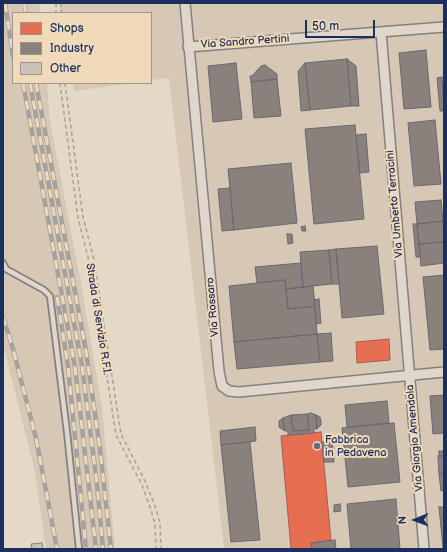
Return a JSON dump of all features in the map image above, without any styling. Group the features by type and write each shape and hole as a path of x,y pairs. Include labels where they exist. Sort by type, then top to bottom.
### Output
{"street":[{"name":"Via Rossaro","path":"184,3 219,371 222,386 229,391 239,392 444,372"},
{"name":"Via Sandro Pertini","path":"188,46 444,27"},
{"name":"Via Umberto Terracini","path":"381,32 410,375"},
{"name":"Via Giorgio Amendola","path":"410,375 424,549"}],"lane":[{"path":"3,263 6,269 44,290 50,296 67,432 79,549"}],"path":[{"name":"Strada di Servizio R.F.I.","path":"60,84 78,218 90,261 116,435 142,485 151,510 155,524 156,549"},
{"path":"65,84 83,217 94,260 121,434 146,483 156,509 160,523 161,549"}],"shaded area":[{"path":"3,3 39,3 40,12 12,12 12,84 47,84 50,122 81,283 102,408 115,549 46,549 35,472 3,345"},
{"path":"59,3 444,3 444,549 224,548 169,78 152,80 152,12 61,12"},
{"path":"73,84 125,84 74,91"}],"building: Shops":[{"path":"389,339 390,360 357,363 356,342"},
{"path":"321,432 331,540 311,543 312,549 291,549 281,436"}],"building: Industry":[{"path":"426,50 431,107 404,109 399,53"},
{"path":"347,59 356,66 359,106 351,106"},
{"path":"347,59 351,106 310,110 305,63"},
{"path":"236,63 242,119 213,122 208,66"},
{"path":"305,63 310,110 301,111 298,71"},
{"path":"265,65 277,74 277,79 251,82 250,76 252,76 261,66"},
{"path":"442,77 444,111 440,111 437,78"},
{"path":"277,79 281,116 254,118 251,82"},
{"path":"435,120 441,184 414,186 408,123"},
{"path":"355,125 364,219 314,224 305,129"},
{"path":"366,134 369,172 360,173 356,135"},
{"path":"291,163 297,223 234,230 228,169"},
{"path":"230,188 234,230 222,231 218,189"},
{"path":"441,200 443,221 417,224 415,202"},
{"path":"443,221 444,242 419,244 417,224"},
{"path":"413,224 417,224 420,257 416,257"},
{"path":"305,226 306,231 302,231 301,227"},
{"path":"287,234 292,234 293,243 288,244"},
{"path":"444,242 444,263 421,266 419,244"},
{"path":"377,246 384,314 342,318 336,249"},
{"path":"336,249 339,284 332,284 329,250"},
{"path":"329,250 332,284 303,287 300,252"},
{"path":"301,263 303,287 286,289 285,280 257,283 255,267"},
{"path":"444,275 444,349 430,350 423,277"},
{"path":"285,280 288,309 315,306 317,334 234,342 229,286"},
{"path":"313,286 315,306 288,309 286,289"},
{"path":"319,299 321,323 316,324 314,300"},
{"path":"331,333 333,361 320,362 317,334"},
{"path":"317,334 320,362 237,369 234,342"},
{"path":"444,395 444,433 433,434 430,396"},
{"path":"387,401 389,423 347,427 345,405"},
{"path":"311,413 316,415 317,429 314,429 314,433 288,435 288,431 285,431 283,418 291,415 293,431 309,430 307,414"},
{"path":"307,414 309,430 293,431 291,415"},
{"path":"316,415 320,417 321,421 321,425 317,429"},
{"path":"283,418 285,431 279,427 279,421"},
{"path":"394,423 400,482 348,487 342,428"},
{"path":"255,427 256,441 221,445 220,431"},
{"path":"250,442 260,540 231,542 221,445"},
{"path":"322,442 332,442 334,462 324,462"},
{"path":"439,451 444,451 444,456 439,456"},
{"path":"438,456 444,456 444,473 439,474"},
{"path":"444,473 444,490 441,491 439,474"},
{"path":"396,499 400,549 351,549 347,504"},
{"path":"340,504 341,511 334,512 334,505"},
{"path":"439,507 444,507 444,548 443,548"},
{"path":"335,540 336,549 312,549 311,543"}],"building: Other":[{"path":"42,543 43,549 32,549 31,544"}],"railway":[{"path":"5,3 12,50"},
{"path":"24,3 26,12"},
{"path":"23,84 75,367 96,549"},
{"path":"30,84 82,366 97,484 103,549"},
{"path":"36,84 86,351 100,449 111,549"},
{"path":"57,297 68,366 86,549"},
{"path":"3,317 13,349 36,438 57,549"}],"place":[{"name":"Fabbrica in Pedavena","path":"317,446"}]}
